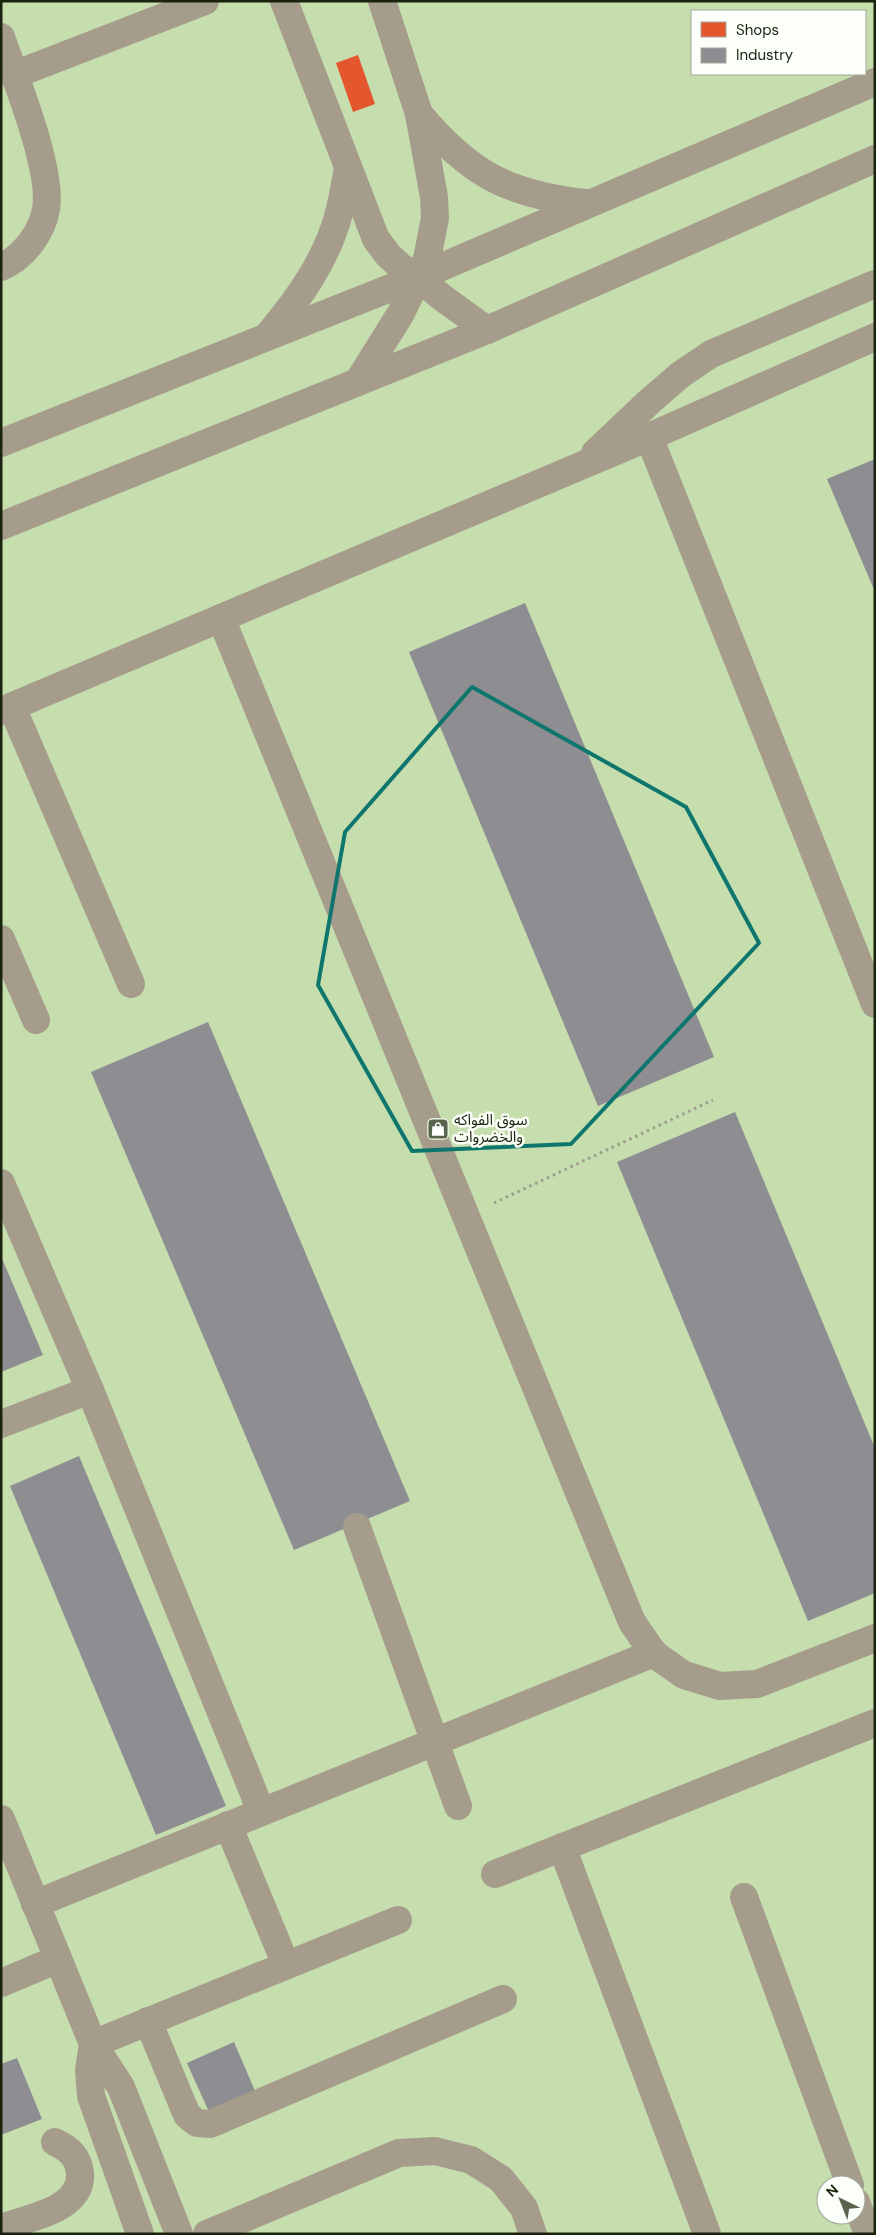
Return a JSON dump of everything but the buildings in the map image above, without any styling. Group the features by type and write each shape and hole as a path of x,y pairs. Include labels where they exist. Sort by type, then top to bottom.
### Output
{"street":[{"path":"14,75 206,1"},
{"path":"284,1 376,239 388,255 402,268 418,277 440,296 487,330"},
{"path":"358,382 381,348 427,259 435,218 434,197 419,114 382,1"},
{"path":"1,37 27,111 45,176 46,209 34,240 11,263 1,267"},
{"path":"1,442 269,334 418,277 586,203 875,82"},
{"path":"419,114 445,144 475,168 510,187 548,199 586,203"},
{"path":"1,526 487,330 875,159"},
{"path":"269,334 299,298 322,258 339,214 348,168"},
{"path":"585,464 650,401 680,375 710,354 875,284"},
{"path":"131,984 6,709 649,437 875,338"},
{"path":"649,437 875,1004"},
{"path":"221,618 632,1622 654,1653 684,1675 720,1686 757,1684 875,1638"},
{"path":"1,939 36,1020"},
{"path":"1,1183 90,1390 261,1811"},
{"path":"1,1424 90,1390"},
{"path":"356,1527 458,1806"},
{"path":"35,1904 228,1824 654,1653"},
{"path":"495,1874 875,1723"},
{"path":"1,1820 92,2044 108,2065 124,2095 179,2234"},
{"path":"228,1824 286,1965"},
{"path":"562,1847 707,2234"},
{"path":"744,1897 846,2175"},
{"path":"92,2044 398,1920"},
{"path":"1,1983 58,1959"},
{"path":"148,2021 186,2115 197,2123 210,2124 503,1999"},
{"path":"92,2044 89,2070 91,2096 140,2234"},
{"path":"1,2228 60,2206 73,2196 80,2181 79,2164 70,2150 55,2142"},
{"path":"207,2234 399,2153 435,2151 470,2160 501,2179 524,2208 533,2234"}],"path":[{"path":"466,1216 713,1100"}],"highlighted area":[{"path":"472,687 686,807 759,943 571,1144 412,1151 318,985 345,832"}],"shaded area":[{"name":"سوق الفواكه والخضروات","path":"1,1 875,1 875,2234 1,2234"}],"place":[{"name":"سوق الفواكه والخضروات","path":"438,1129"}]}
